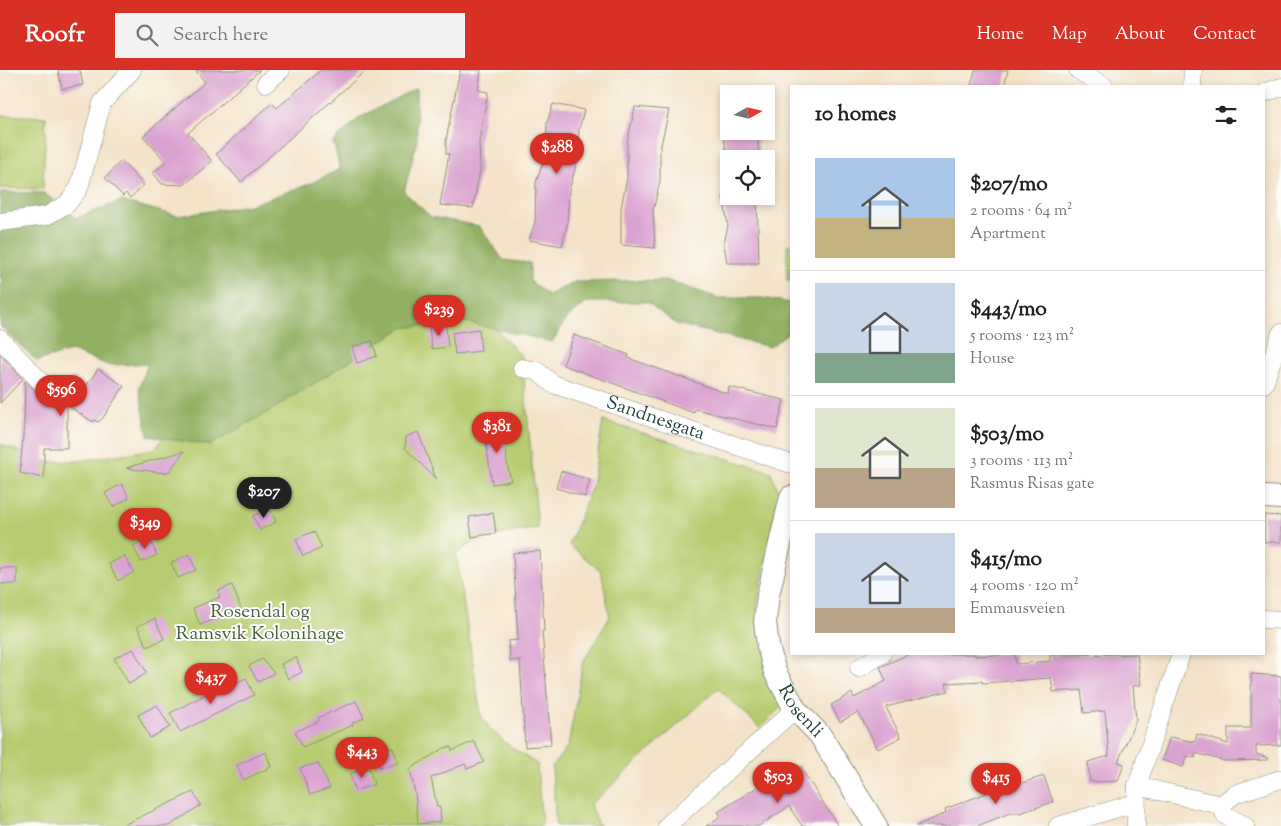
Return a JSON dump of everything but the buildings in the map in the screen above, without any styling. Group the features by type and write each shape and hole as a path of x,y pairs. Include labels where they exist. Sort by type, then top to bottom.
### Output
{"street":[{"path":"0,222 46,216 67,204 79,188 102,104 132,70"},
{"path":"266,83 280,70"},
{"path":"1078,70 1102,85"},
{"path":"1192,85 1193,70"},
{"path":"1265,93 1281,86"},
{"path":"1265,380 1276,338"},
{"path":"0,339 43,384"},
{"name":"Sandnesgata","path":"522,368 537,371 553,384 790,464"},
{"path":"1265,498 1281,498"},
{"name":"Rosenli","path":"790,501 768,595 765,622 775,672 795,709 820,735 876,826"},
{"path":"1265,619 1281,620"},
{"path":"860,668 880,655"},
{"path":"1136,826 1136,794 1181,655"},
{"path":"667,826 795,709"},
{"path":"1058,826 1136,794 1221,805 1235,794 1281,779"},
{"path":"1221,805 1225,815 1245,826"}],"green space":[{"path":"416,88 417,142 404,192 431,217 479,226 503,260 530,263 530,281 548,295 575,282 666,280 718,298 762,298 790,303 790,331 770,347 676,324 647,302 587,302 567,318 552,342 461,321 402,328 270,411 210,445 148,436 139,388 148,364 108,365 71,351 37,361 0,326 0,286 3,280 0,278 0,192 44,193 76,218 121,201 178,216 250,205 307,185 340,169 333,142 359,118"},
{"path":"0,115 46,117 43,189 0,188"},
{"path":"787,245 790,245 790,282 787,280"},
{"name":"Rosendal og Ramsvik Kolonihage","path":"484,316 522,357 538,528 480,538 456,554 481,716 499,737 537,764 542,826 0,826 0,444 47,462 78,461 155,449 171,428 402,319"},
{"path":"603,421 771,472 779,493 757,606 783,705 760,728 718,688 590,805 599,826 556,826 552,767 568,746 583,662 610,617 601,571 569,545 592,486"}]}
